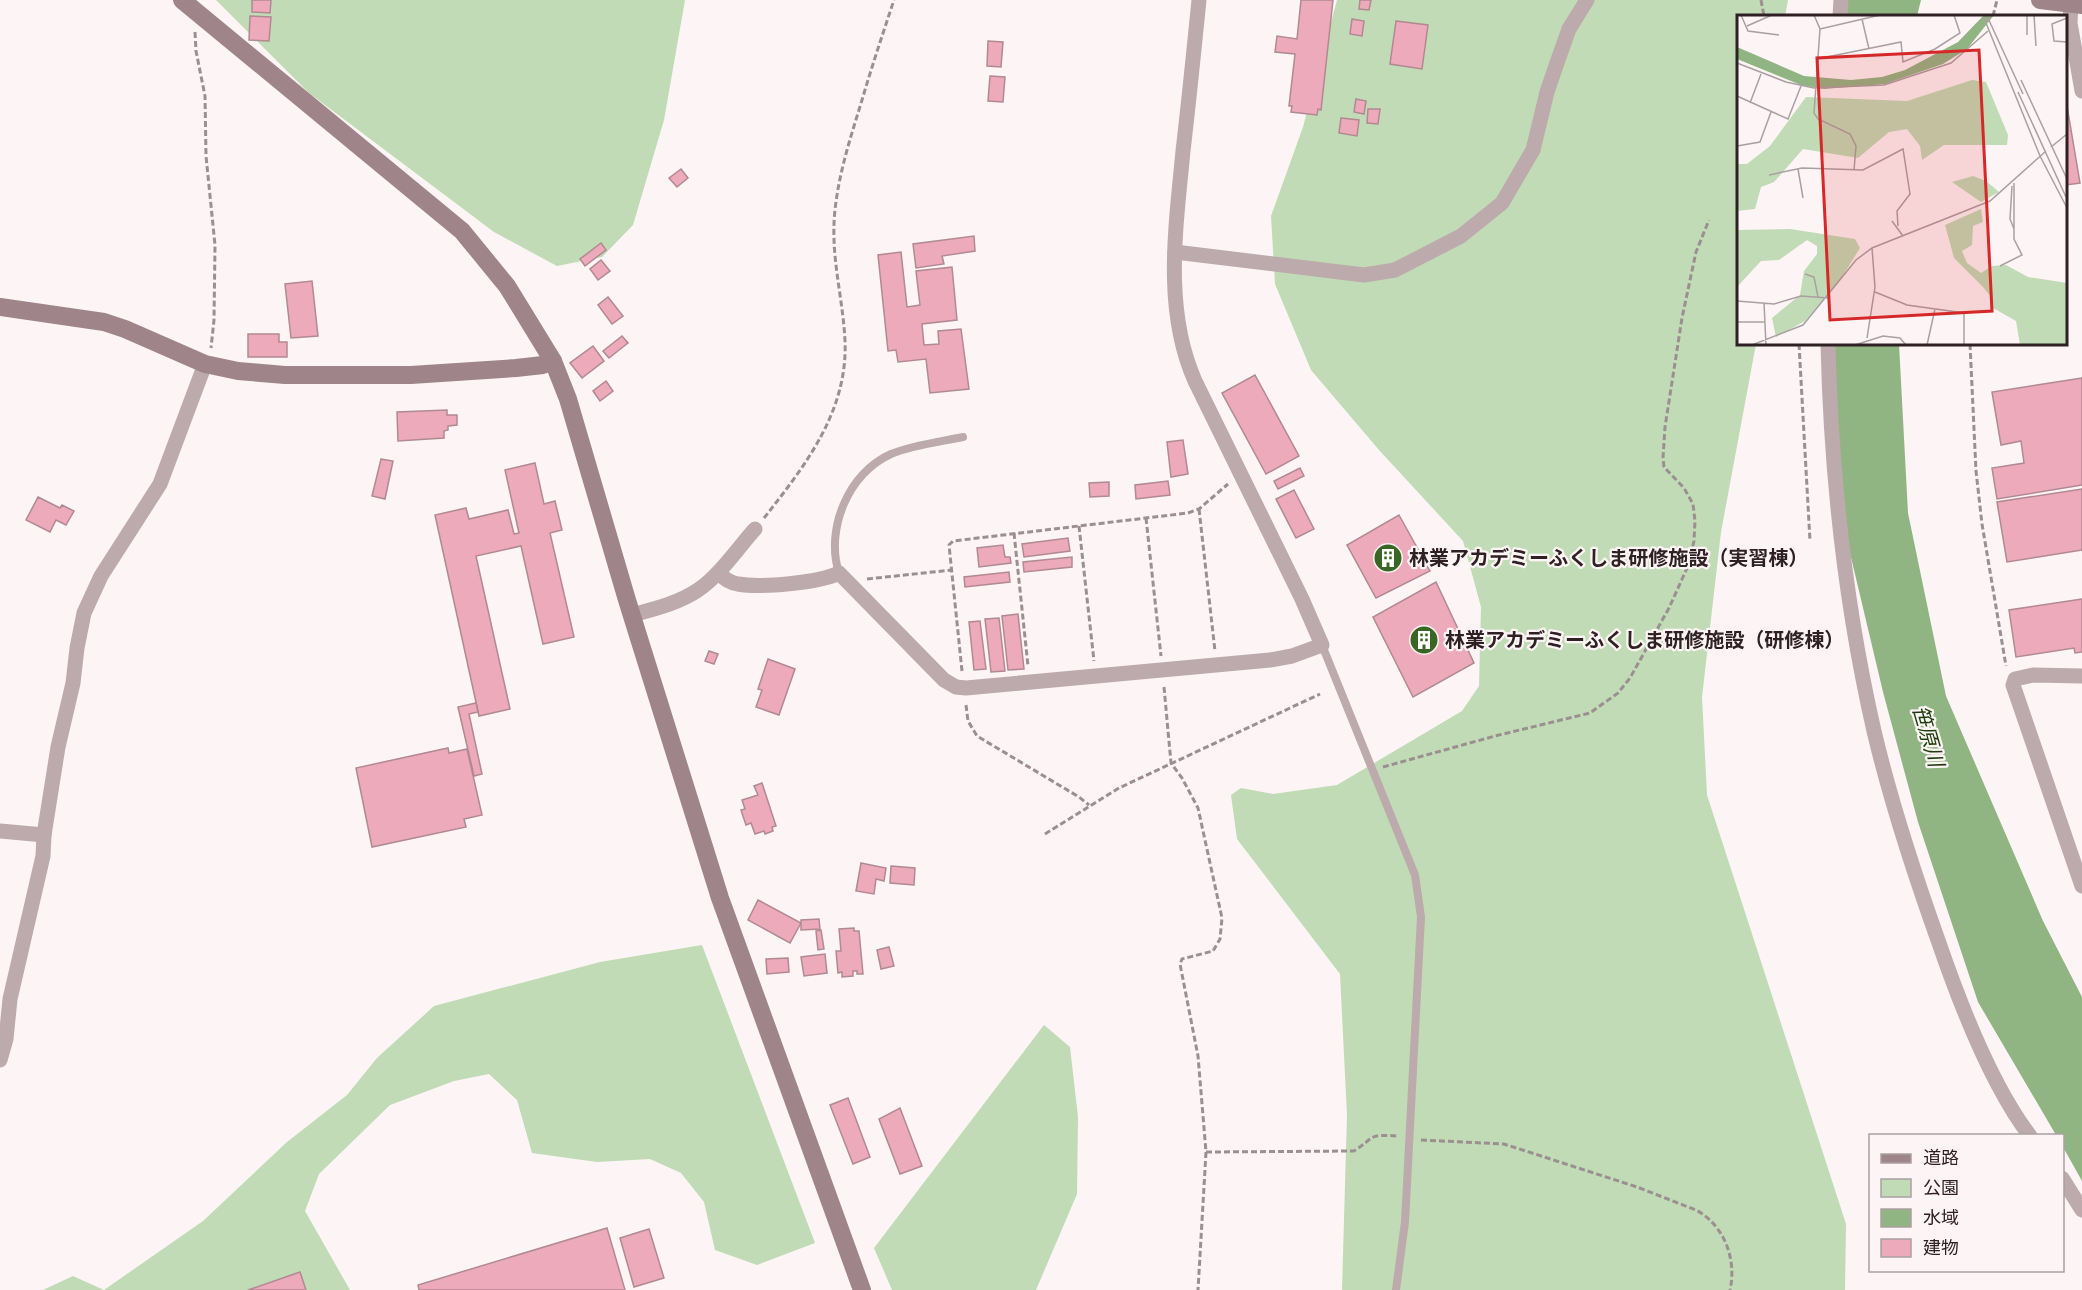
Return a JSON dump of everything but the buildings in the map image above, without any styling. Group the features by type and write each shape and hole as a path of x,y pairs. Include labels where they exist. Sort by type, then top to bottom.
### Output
{"street":[{"path":"182,0 462,231 507,286 553,361 568,399 720,898 862,1290"},
{"path":"718,573 731,582 754,585 843,578 944,680 956,687 964,688 1030,684 1292,656 1322,645 1302,599 1195,381 1184,355 1177,319 1174,283 1175,252 1199,0"},
{"path":"1175,252 1364,275 1395,270 1461,236 1502,203 1519,177 1533,150 1547,92 1569,29 1587,0"},
{"path":"1840,15 1841,0"},
{"path":"2040,0 2077,4"},
{"path":"2077,4 2069,13 2082,92"},
{"path":"0,307 104,322 205,364 285,375 411,375 516,368 543,365 553,361"},
{"path":"1828,345 1838,523 1874,730 1911,863 1951,978 1989,1066 2029,1134"},
{"path":"0,1060 6,1039 10,999 43,856 44,835 58,747 73,683 84,613 101,576 160,484 205,364"},
{"path":"632,615 692,594 718,573 755,529"},
{"path":"2082,676 2033,675 2015,679 2013,685 2082,886"},
{"path":"0,831 44,835"},
{"path":"2064,1181 2082,1210"}],"lane":[{"path":"843,578 836,563 835,536 845,502 858,480 877,463 892,454 912,447 963,437"},
{"path":"1322,645 1415,875 1421,917 1405,1222 1396,1290"}],"path":[{"path":"755,529 819,443 828,424 844,374 845,340 836,274 835,211 841,168 894,0"},
{"path":"1761,0 1764,15"},
{"path":"1993,15 1996,0"},
{"path":"201,17 195,27 195,39 205,96 206,156 216,276 211,349 205,364"},
{"path":"1373,771 1495,735 1590,713 1618,693 1630,678 1669,608 1688,566 1694,541 1693,504 1683,488 1664,467 1663,459 1668,405 1682,318 1696,252 1709,220"},
{"path":"1799,345 1810,541"},
{"path":"1970,345 1976,471 1982,524 2007,667 2013,685"},
{"path":"1089,805 1079,796 977,736 968,721 949,545 953,541 1188,513 1199,509 1240,473"},
{"path":"1199,509 1217,665"},
{"path":"1146,518 1171,764 1182,778 1198,808 1222,918 1220,939 1214,951 1182,959 1180,964 1198,1056 1206,1152 1198,1290"},
{"path":"1079,526 1096,677"},
{"path":"1014,533 1030,684"},
{"path":"843,578 952,570"},
{"path":"1045,834 1119,788 1320,694"},
{"path":"1206,1152 1354,1151 1369,1138 1378,1135 1410,1137 1427,1141 1504,1144 1637,1187 1705,1215 1719,1229 1729,1250 1730,1290"}],"green space":[{"path":"216,0 685,0 664,120 633,225 602,257 557,266 494,232 309,93"},
{"path":"1337,0 1788,0 1785,15 1737,15 1737,345 1756,345 1721,532 1702,697 1707,795 1846,1224 1845,1290 1342,1290 1347,1115 1340,974 1237,839 1231,795 1241,788 1273,794 1337,785 1462,711 1479,686 1481,607 1463,541 1379,450 1311,370 1275,284 1271,216 1303,127"},
{"path":"702,945 815,1243 757,1265 715,1250 704,1202 681,1173 650,1159 597,1162 532,1153 517,1100 489,1074 454,1081 390,1105 319,1174 305,1211 350,1290 104,1290 203,1221 287,1142 347,1095 377,1058 434,1006 600,962"},
{"path":"1044,1025 1070,1047 1078,1117 1077,1194 1036,1290 892,1290 874,1248"},
{"path":"73,1276 104,1290 43,1290"}],"water":[{"path":"1842,0 1921,0 1917,15 1838,15"},
{"name":"笹原川","path":"1829,345 1899,345 1908,513 1946,696 2043,921 2082,997 2082,1181 2064,1149 2064,1134 2055,1134 1978,1002 1918,822 1883,692 1845,532"}],"place":[{"name":"林業アカデミーふくしま研修施設（実習棟）","path":"1388,558"},
{"name":"林業アカデミーふくしま研修施設（研修棟）","path":"1424,640"}]}
